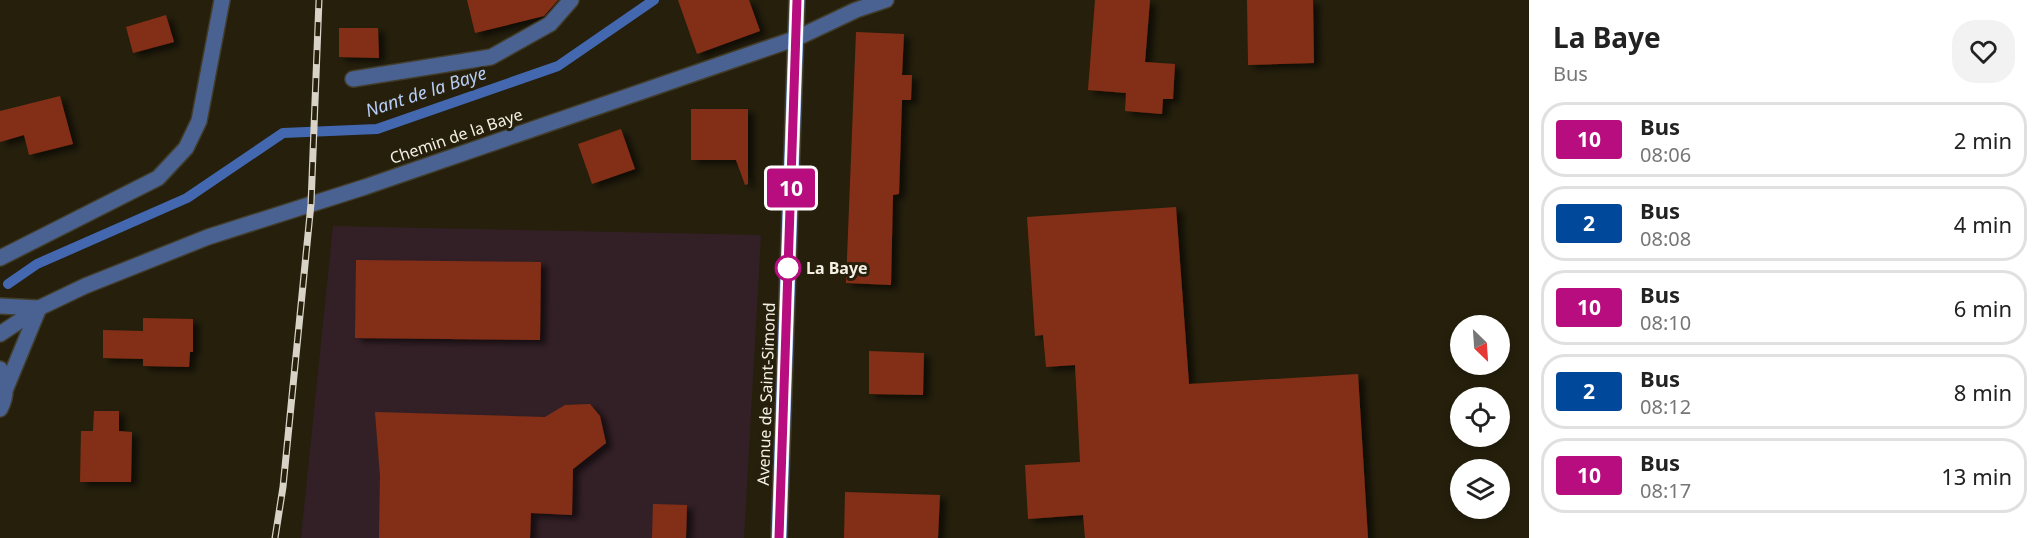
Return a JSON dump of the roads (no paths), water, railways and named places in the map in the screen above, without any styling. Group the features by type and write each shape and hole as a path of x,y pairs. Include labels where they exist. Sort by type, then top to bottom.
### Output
{"main road":[{"name":"Avenue de Saint-Simond","path":"779,538 797,0"}],"street":[{"path":"0,258 158,178 186,148 199,121 222,0"},
{"path":"353,79 491,57 550,24 571,0"},
{"name":"Chemin de la Baye","path":"0,334 39,308 85,286 208,237 365,187 797,38 856,10 886,0"},
{"name":"Chemin de la Baye","path":"0,306 39,308"},
{"path":"0,409 4,402 6,388 39,308"},
{"path":"0,369 6,388"}],"waterway":[{"name":"Nant de la Baye","path":"8,284 37,264 187,198 283,133 377,129 558,66 654,0"}],"railway":[{"path":"275,538 283,487 311,204 319,0"}],"place":[{"name":"La Baye","path":"788,268"}]}
